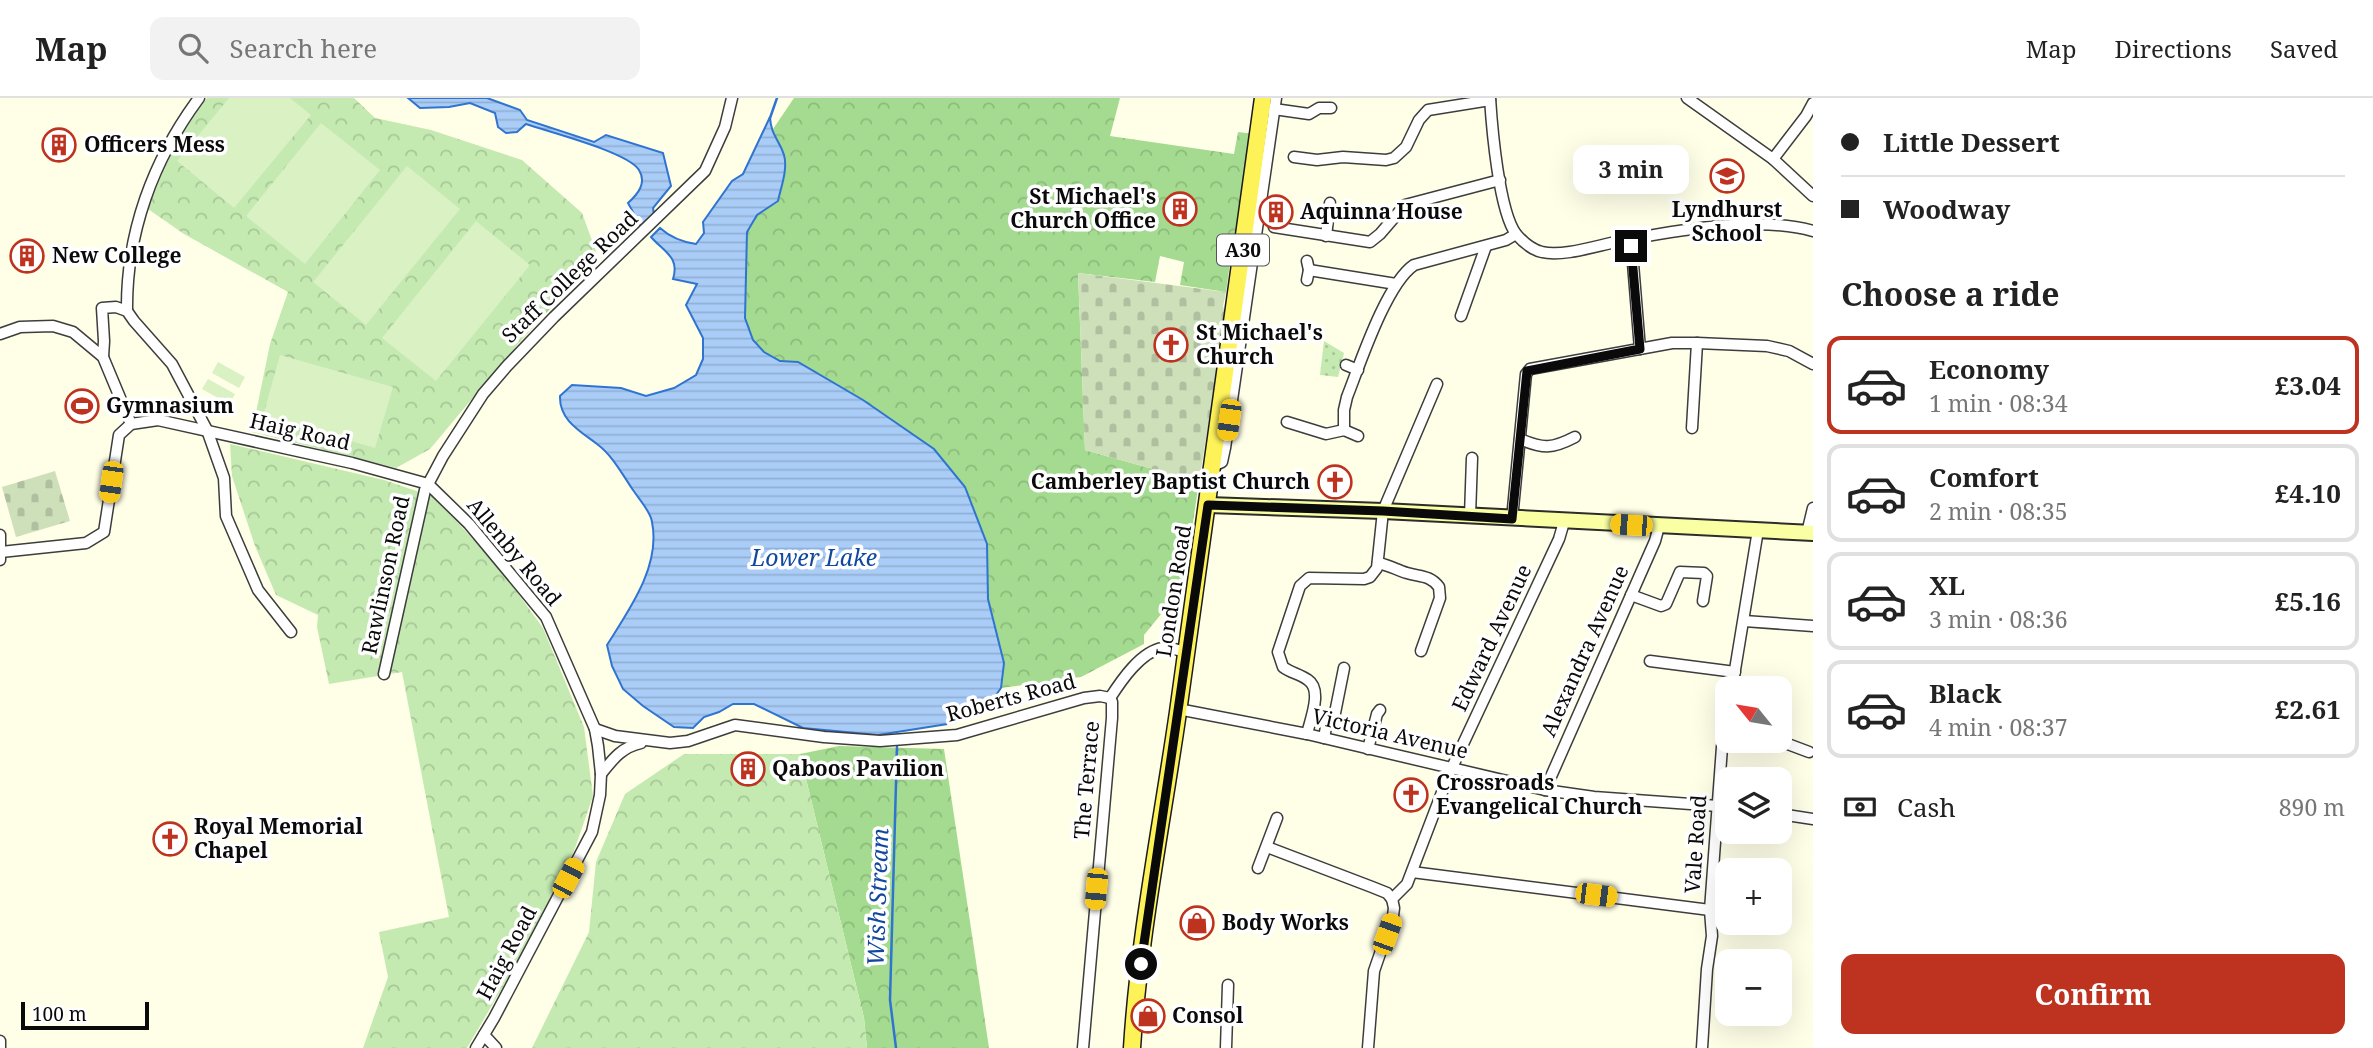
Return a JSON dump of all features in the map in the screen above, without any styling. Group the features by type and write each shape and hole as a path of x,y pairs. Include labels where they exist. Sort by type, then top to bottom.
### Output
{"main road":[{"name":"London Road","path":"1132,1048 1141,964 1185,652 1270,102"},
{"path":"1208,505 1383,511 1810,533"}],"street":[{"path":"127,311 130,252 141,213 158,165 199,98"},
{"name":"Staff College Road","path":"428,484 463,423 499,375 554,317 705,171 725,127 732,98"},
{"path":"1687,98 1773,159 1813,196"},
{"path":"1304,171 1300,158 1394,159 1406,147 1419,120 1428,110 1490,99 1500,180 1508,217 1516,234 1531,248 1549,253 1701,229 1764,224 1813,231"},
{"path":"1270,102 1309,114 1319,108 1331,108"},
{"path":"1773,159 1813,103"},
{"path":"1274,227 1370,242 1405,205 1500,180"},
{"path":"1326,236 1330,203"},
{"path":"1344,430 1345,404 1358,370 1396,284 1406,270 1414,265 1506,240 1516,234"},
{"path":"1631,239 1640,349"},
{"path":"1461,316 1486,246"},
{"path":"1308,270 1396,284"},
{"path":"0,535 1,556 86,543 104,533 119,435 131,424 103,357 102,308 116,307 127,311 172,364 207,430 224,478 226,516 258,590 291,632"},
{"path":"0,334 20,327 53,326 73,332 103,357"},
{"path":"1512,519 1527,371 1672,343 1768,346 1789,351 1813,364"},
{"path":"1692,428 1697,343"},
{"path":"1346,365 1358,370"},
{"path":"1307,734 1314,688 1310,681 1283,667 1278,652 1300,586 1309,578 1316,577 1370,577 1378,563 1383,511 1437,384"},
{"name":"Haig Road","path":"131,424 158,420 352,463 428,484"},
{"path":"1287,422 1326,433 1344,430 1358,436"},
{"path":"1520,439 1541,448 1559,445 1575,437"},
{"path":"1470,516 1472,458"},
{"name":"Rawlinson Road","path":"384,674 428,484"},
{"name":"Allenby Road","path":"428,484 469,524 546,617 595,730"},
{"path":"1810,533 1813,508"},
{"name":"Edward Avenue","path":"1392,899 1402,891 1412,872 1452,769 1559,539 1564,522"},
{"name":"Alexandra Avenue","path":"1545,790 1659,527"},
{"path":"1734,676 1758,530"},
{"path":"1378,563 1425,576 1438,587 1440,598 1421,651"},
{"path":"1631,595 1661,606 1665,604 1680,572 1704,573 1707,576 1703,601"},
{"path":"1744,621 1813,626"},
{"name":"The Terrace","path":"1083,1048 1112,718 1110,698 1142,659 1153,650 1166,648 1185,652"},
{"path":"1650,661 1735,672"},
{"path":"1324,738 1326,727 1335,712 1344,668"},
{"name":"Roberts Road","path":"649,742 688,741 735,725 824,737 880,741 957,735 1084,698 1110,698"},
{"name":"Victoria Avenue","path":"1178,709 1307,734 1545,790 1715,807"},
{"path":"1368,749 1380,709"},
{"path":"595,730 649,742"},
{"name":"Haig Road","path":"476,1048 592,832 600,795 601,774 595,730"},
{"path":"601,774 616,755 631,746 649,742"},
{"path":"1792,746 1809,752"},
{"path":"1792,816 1813,819"},
{"path":"1258,868 1277,818"},
{"name":"Vale Road","path":"1702,1048 1710,912 1717,844"},
{"path":"1267,847 1387,893 1392,899 1393,916 1374,971 1368,1048"},
{"path":"1412,872 1710,912"},
{"path":"1226,1048 1228,985"},
{"path":"484,1035 496,1048"},
{"path":"0,1041 0,1048"}],"green space":[{"path":"207,98 354,98 375,118 431,130 522,160 582,213 598,257 518,344 430,449 396,468 252,432 270,344 288,292 184,234 148,209 173,151"},
{"path":"229,98 290,98 311,115 234,208 177,161"},
{"path":"794,98 1120,98 1110,136 1234,154 1238,132 1254,134 1237,250 1231,256 1226,292 1180,285 1184,262 1160,256 1155,282 1078,273 1085,450 1199,482 1179,615 1176,617 1162,613 1144,635 1144,644 1081,677 1001,688 1004,663 988,599 987,544 810,370 798,362 780,361 764,352 753,340 745,318 747,232 757,215 778,201 784,165 781,151 771,132"},
{"path":"321,123 380,170 305,264 246,216"},
{"path":"407,166 460,209 366,325 313,282"},
{"path":"476,221 530,265 436,381 382,338"},
{"path":"1078,273 1226,292 1223,306 1226,317 1199,482 1085,450"},
{"path":"1324,341 1344,353 1338,377 1320,375"},
{"path":"280,355 393,387 375,448 263,416"},
{"path":"218,362 245,377 239,388 212,373"},
{"path":"208,379 235,394 229,404 202,389"},
{"path":"230,444 384,480 434,497 498,566 543,628 584,727 593,796 574,851 515,966 467,1048 363,1048 388,977 379,932 449,917 402,672 329,684 317,627 318,615 276,595 255,546 232,476"},
{"path":"55,471 70,521 16,537 2,487"},
{"path":"839,746 944,749 989,1048 867,1048 864,1018 800,754"},
{"path":"684,754 800,754 864,1018 867,1048 532,1048 589,932 596,862 625,794"}],"water":[{"path":"408,98 487,98 520,110 527,120 594,142 606,135 663,153 671,186 653,208 654,214 641,227 628,203 640,188 641,175 632,163 620,156 526,124 517,132 506,133 498,127 495,113 470,103 420,108"},
{"name":"Lower Lake","path":"770,117 772,129 784,155 785,166 778,201 757,215 747,232 745,318 753,340 764,352 780,361 798,362 863,400 934,449 965,487 987,544 988,599 1004,663 1001,688 986,709 954,723 878,735 803,728 754,704 733,704 704,717 693,728 674,727 623,689 612,666 607,645 648,571 654,538 652,522 647,510 613,460 567,418 560,396 572,385 621,388 646,396 674,388 696,375 703,359 703,338 686,305 697,284 673,279 673,260 651,237 660,228 676,239 696,244 704,233 703,222 732,181 743,174"}],"waterway":[{"path":"770,118 777,98"},
{"name":"Wish Stream","path":"896,1048 890,1000 897,747"}],"place":[{"name":"Officers Mess","path":"59,145"},
{"name":"Lyndhurst School","path":"1727,176"},
{"name":"St Michael's Church Office","path":"1180,209"},
{"name":"Aquinna House","path":"1276,212"},
{"name":"New College","path":"27,256"},
{"name":"St Michael's Church","path":"1171,345"},
{"name":"Gymnasium","path":"82,406"},
{"name":"Camberley Baptist Church","path":"1335,482"},
{"name":"Qaboos Pavilion","path":"748,769"},
{"name":"Crossroads Evangelical Church","path":"1411,795"},
{"name":"Royal Memorial Chapel","path":"170,839"},
{"name":"Body Works","path":"1197,923"},
{"name":"Consol","path":"1148,1016"}],"route":[{"path":"1141,964 1208,505 1276,506 1512,519 1527,371 1640,349 1631,246"}]}
